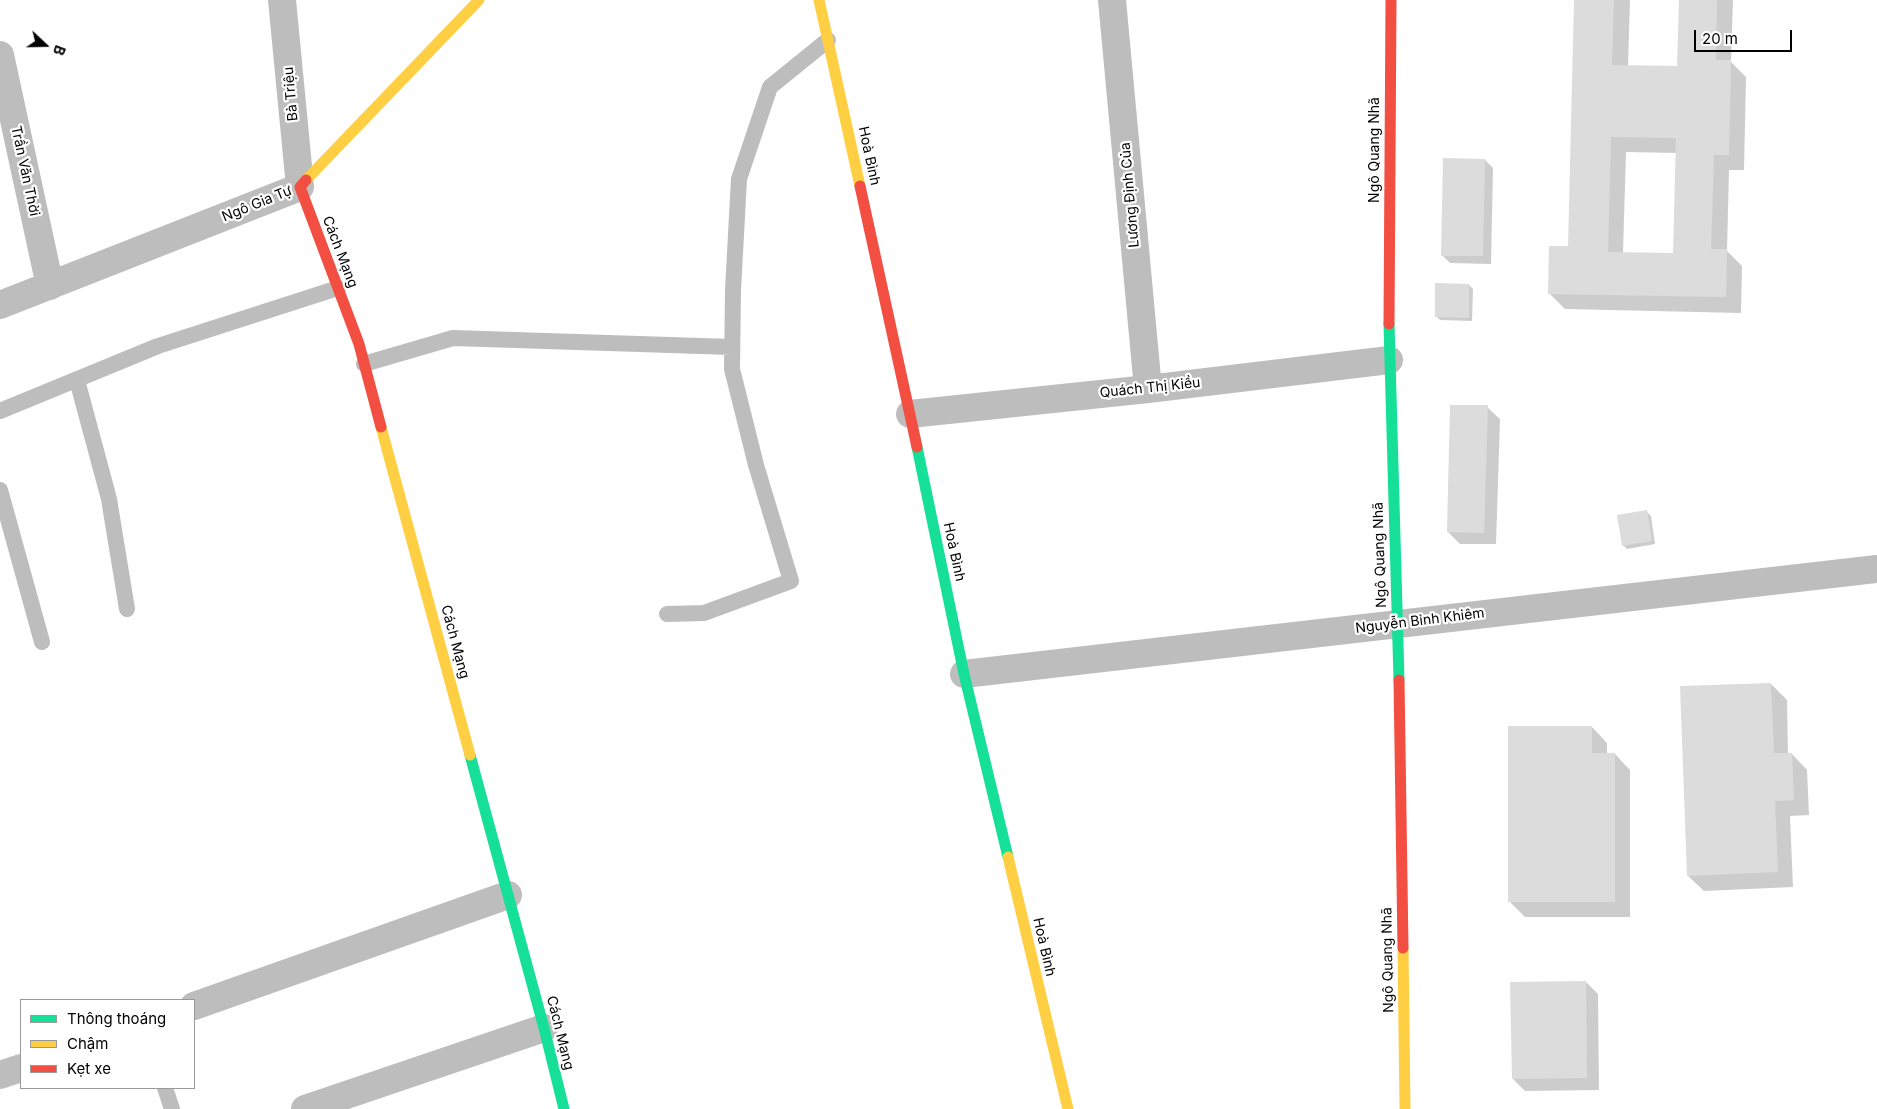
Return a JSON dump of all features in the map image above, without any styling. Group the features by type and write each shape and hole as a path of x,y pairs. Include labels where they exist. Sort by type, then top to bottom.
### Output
{"street":[{"name":"Bà Triệu","path":"282,0 300,187"},
{"name":"Ngô Gia Tự","path":"0,305 300,187 479,0"},
{"name":"Hoà Bình","path":"819,0 910,414 964,674 1068,1109"},
{"name":"Lương Định Của","path":"1112,0 1148,389"},
{"name":"Ngô Quang Nhã","path":"1391,0 1389,360 1398,624 1405,1109"},
{"name":"Trần Văn Thời","path":"0,55 50,286"},
{"name":"Cách Mạng","path":"300,187 359,344 544,1028 564,1109"},
{"name":"Quách Thị Kiều","path":"910,414 1148,389 1389,360"},
{"name":"Nguyễn Bỉnh Khiêm","path":"964,674 1877,569"},
{"path":"195,1006 508,895"},
{"path":"305,1109 544,1028"},
{"path":"0,1075 20,1068"}],"lane":[{"path":"666,614 704,613 791,581 756,466 732,369 732,290 739,179 770,87 828,40"},
{"path":"0,411 158,346 338,288"},
{"path":"364,364 453,338 732,347"},
{"path":"77,380 109,499 127,609"},
{"path":"0,490 42,642"},
{"path":"166,1089 172,1109"}],"building":[{"path":"1574,0 1614,0 1612,65 1677,66 1679,0 1717,0 1716,60 1731,60 1729,155 1714,155 1711,249 1727,249 1726,297 1548,294 1549,246 1568,246","holes":["1611,137 1676,138 1673,253 1608,252"]},
{"path":"1443,158 1485,159 1483,256 1441,256"},
{"path":"1435,283 1469,284 1469,318 1435,317"},
{"path":"1450,405 1488,405 1484,533 1447,532"},
{"path":"1647,510 1652,541 1622,546 1617,515"},
{"path":"1771,683 1774,753 1792,753 1794,800 1775,801 1778,872 1687,876 1680,686"},
{"path":"1508,726 1592,726 1592,753 1615,753 1615,902 1508,902"},
{"path":"1586,981 1587,1078 1512,1079 1510,982"}],"traffic: fast":[{"path":"1389,324 1399,680"},
{"path":"917,447 964,674 1008,857"},
{"path":"470,755 564,1109"}],"traffic: slow":[{"path":"306,180 479,0"},
{"path":"819,0 860,186"},
{"path":"381,427 470,755"},
{"path":"1008,857 1068,1109"},
{"path":"1403,948 1405,1109"}],"traffic: jam":[{"path":"1389,324 1391,0"},
{"path":"306,180 300,187 359,344 381,427"},
{"path":"860,186 917,447"},
{"path":"1399,680 1403,948"}]}
